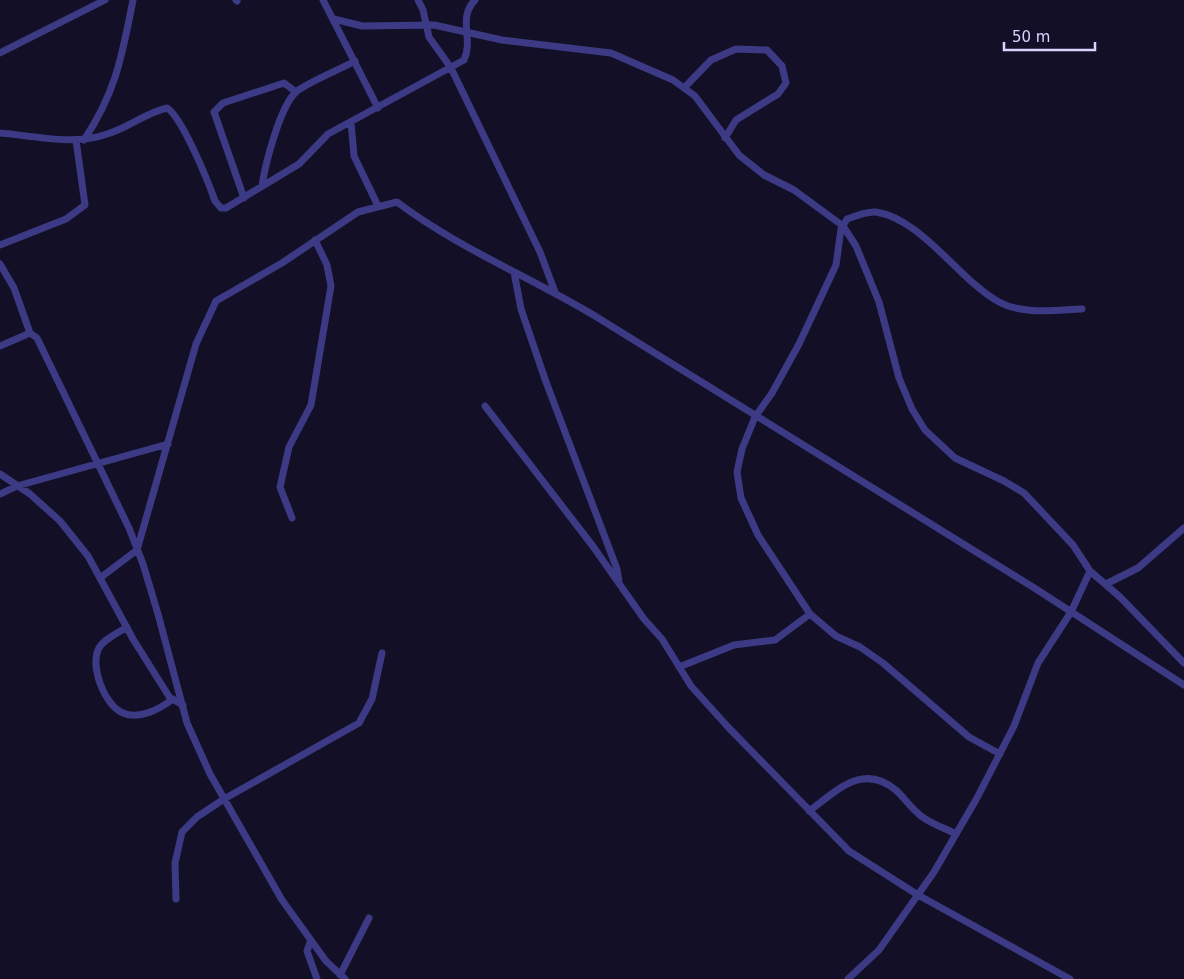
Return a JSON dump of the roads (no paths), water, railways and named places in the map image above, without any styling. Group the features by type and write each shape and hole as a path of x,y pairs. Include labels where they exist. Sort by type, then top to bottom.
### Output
{"lane":[{"path":"0,53 105,0"},
{"path":"84,140 107,103 120,63 132,0"},
{"path":"323,0 378,108"},
{"path":"418,0 423,10 429,37 451,68 540,252 555,292"},
{"path":"0,133 84,140 108,134 154,111 167,108 173,112 181,125 215,201 221,208 226,208 299,164 328,134 464,60 469,50 466,16 476,0"},
{"path":"334,19 362,26 426,26 468,31 502,40 611,53 674,80 695,96 739,155 764,175 794,190 843,226 856,246 879,302 899,378 912,409 925,430 955,458 1004,481 1024,493 1073,545 1090,570 1184,663"},
{"path":"684,88 712,60 736,49 767,50 782,66 786,83 778,94 736,120 725,138"},
{"path":"262,186 265,166 283,114 296,92 355,61"},
{"path":"244,198 214,112 223,103 284,84 296,92"},
{"path":"351,122 354,156 378,206"},
{"path":"0,245 66,219 85,205 76,140"},
{"path":"100,578 137,550 196,344 216,301 282,263 358,212 396,202 428,226 555,292 1071,612 1184,685"},
{"path":"1000,754 969,737 883,663 860,647 836,636 810,614 758,535 742,498 737,472 742,449 756,417 772,394 799,344 836,265 843,226 847,219 875,212 897,220 919,235 1000,303 1020,310 1082,309"},
{"path":"292,518 280,487 289,447 311,405 331,286 327,265 315,240"},
{"path":"0,264 14,288 30,333 37,338 98,462 137,550 187,723 224,799 282,900 326,961 343,977 369,918"},
{"path":"514,272 521,309 617,570 620,585"},
{"path":"0,346 30,333"},
{"path":"485,406 644,619 662,639 691,686 849,851 918,895 1070,979"},
{"path":"0,494 17,486 168,444"},
{"path":"0,474 60,521 88,556 156,675 173,699 183,705"},
{"path":"1106,584 1138,568 1184,528"},
{"path":"848,979 878,950 918,895 956,834 1014,726 1038,664 1071,612 1090,570"},
{"path":"679,667 734,646 775,640 810,614"},
{"path":"127,627 100,646 96,656 95,667 110,700 121,713 137,716 164,706 173,699"},
{"path":"176,899 175,863 182,832 198,817 224,799 359,722 372,699 382,653"},
{"path":"809,811 843,786 862,777 882,780 897,791 922,816 956,834"},
{"path":"311,940 307,951 317,979"}]}
